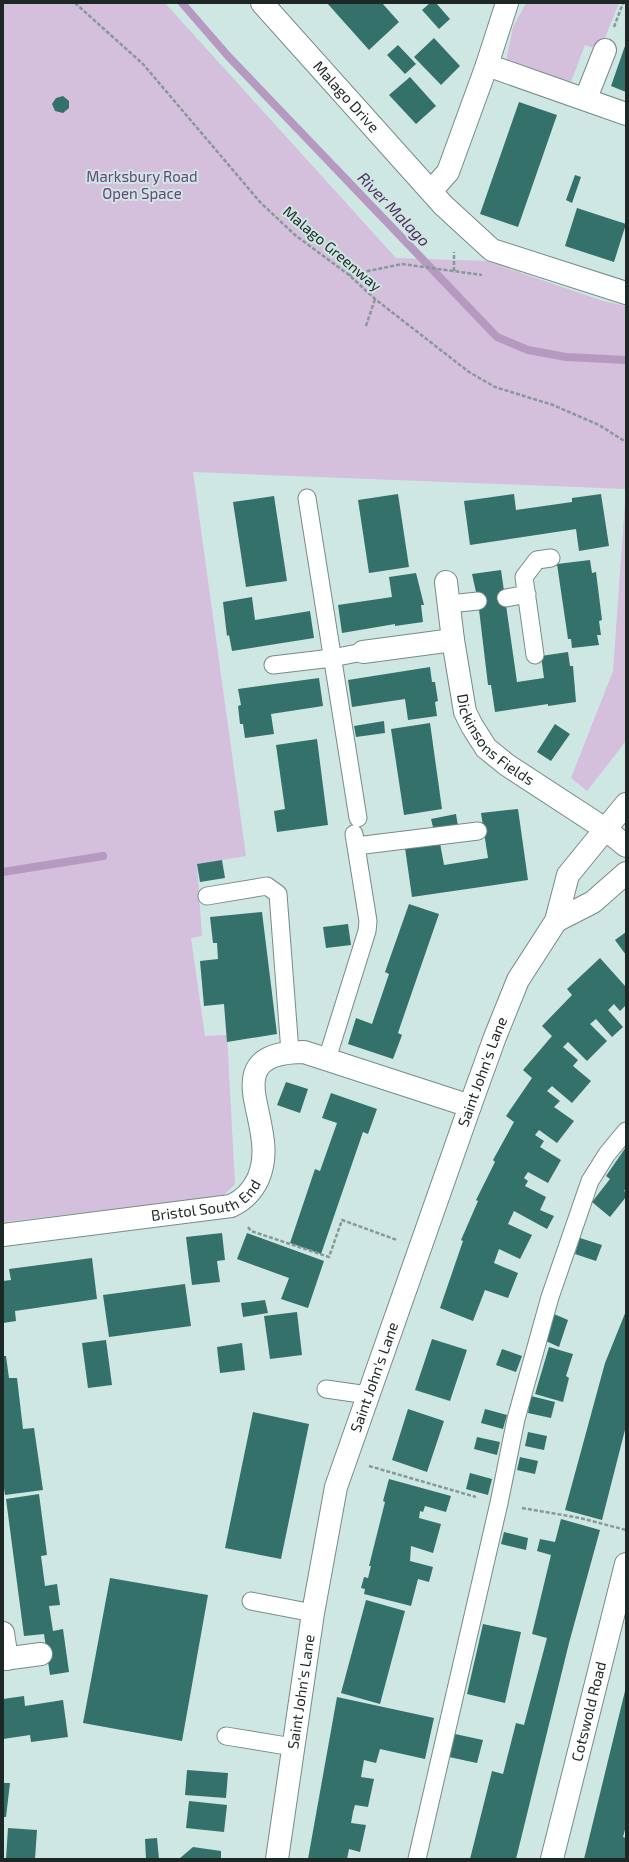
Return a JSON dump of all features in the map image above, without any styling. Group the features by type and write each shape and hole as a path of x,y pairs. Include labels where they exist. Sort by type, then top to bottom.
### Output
{"street":[{"name":"Malago Drive","path":"262,3 443,205 492,250 626,293"},
{"path":"430,191 448,172 487,65 507,3"},
{"path":"586,98 605,50"},
{"path":"487,65 586,98 626,114"},
{"name":"Dickinsons Fields","path":"446,582 453,640 465,712 486,748 507,765 605,829 626,846"},
{"path":"363,652 453,640"},
{"name":"Saint John's Lane","path":"277,1859 313,1613 336,1487 470,1106 495,1037 518,980 556,921 568,875 626,804"},
{"path":"556,921 593,902 626,872"},
{"name":"Bristol South End","path":"3,1235 231,1206 241,1201 253,1189 262,1170 264,1153 263,1136 253,1090 255,1074 263,1062 276,1054 304,1052 470,1106"},
{"name":"Cotswold Road","path":"552,1859 626,1564"},
{"path":"3,1633 5,1659 41,1654"}],"lane":[{"path":"307,498 332,658 368,921 367,931 327,1059"},
{"path":"535,655 524,578 537,560 550,558"},
{"path":"506,598 527,594"},
{"path":"449,604 478,601"},
{"path":"273,665 332,658 363,652"},
{"path":"356,833 478,830"},
{"path":"207,896 267,886 278,894 290,1052"},
{"path":"417,1859 499,1503 516,1419 550,1297 590,1181 607,1154 626,1131"},
{"path":"326,1389 368,1395"},
{"path":"251,1601 313,1613"},
{"path":"226,1736 293,1746"}],"path":[{"name":"Malago Greenway","path":"75,3 143,64 260,202 295,235 349,275 374,299 475,376 495,387 553,405 593,422 626,442"},
{"path":"349,275 402,264 454,271"},
{"path":"366,326 374,299"},
{"path":"231,1206 250,1231 328,1257 342,1220 420,1248"},
{"path":"383,1470 499,1503 580,1518 626,1530"}],"green space":[{"name":"Marksbury Road Open Space","path":"3,3 165,3 396,258 486,261 603,301 626,306 626,489 193,472 246,856 197,864 202,936 191,938 205,1036 227,1035 235,1184 223,1196 3,1222"},
{"path":"526,3 619,3 600,50 585,45 571,82 506,61 513,27"},
{"path":"626,489 626,741 587,791 571,778 613,671"}],"building":[{"path":"327,3 382,3 399,22 369,50"},
{"path":"430,3 436,3 450,19 439,29 422,10"},
{"path":"434,38 460,66 441,85 414,57"},
{"path":"626,43 626,92 611,86"},
{"path":"398,45 416,64 405,74 387,55"},
{"path":"410,77 436,106 416,124 389,95"},
{"path":"63,96 69,101 69,108 63,113 55,111 52,104 56,98"},
{"path":"519,102 557,115 518,227 480,214"},
{"path":"575,175 581,177 572,203 566,200"},
{"path":"577,208 626,224 614,262 565,246"},
{"path":"398,494 409,567 369,573 358,500"},
{"path":"514,494 516,510 572,502 572,498 601,494 609,546 579,551 576,529 470,545 464,501"},
{"path":"274,496 287,581 246,587 233,502"},
{"path":"590,560 592,573 596,572 602,620 599,621 601,635 597,635 599,645 572,648 571,639 568,639 557,564"},
{"path":"501,570 517,682 544,678 541,656 568,652 570,666 573,666 576,702 548,706 548,704 495,712 491,685 488,685 478,601 472,574"},
{"path":"416,573 424,605 421,605 423,622 395,626 395,624 342,633 338,605 392,597 389,577"},
{"path":"252,597 255,620 310,611 314,638 232,651 229,635 227,636 223,602"},
{"path":"430,667 432,682 435,682 438,701 435,702 437,716 408,720 405,699 352,707 348,680"},
{"path":"319,678 323,706 271,714 274,734 245,738 243,724 240,724 238,706 241,705 238,689"},
{"path":"384,721 385,733 356,737 354,726"},
{"path":"430,723 442,809 404,815 391,729"},
{"path":"555,724 570,734 551,761 537,752"},
{"path":"317,739 328,825 277,832 274,811 285,809 276,745"},
{"path":"518,809 528,880 412,897 405,848 440,843 444,865 488,858 481,813"},
{"path":"456,814 458,826 434,831 431,819"},
{"path":"222,860 225,878 200,882 197,864"},
{"path":"409,904 439,914 398,1033 402,1035 393,1059 348,1044 356,1018 372,1024 389,974 385,972"},
{"path":"262,912 277,1034 227,1042 224,1004 204,1006 200,961 218,959 217,943 213,943 210,917"},
{"path":"348,924 351,945 326,948 323,927"},
{"path":"626,932 626,955 615,940"},
{"path":"600,958 626,987 626,1005 620,1011 614,1004 608,1010 623,1027 612,1037 596,1019 590,1024 607,1041 587,1061 568,1042 563,1047 578,1060 573,1066 591,1081 572,1103 552,1086 547,1091 560,1101 554,1107 574,1121 557,1143 539,1130 535,1135 544,1141 540,1147 561,1160 548,1183 528,1172 524,1178 528,1181 525,1186 546,1197 540,1210 554,1216 547,1229 514,1211 508,1224 532,1235 520,1259 499,1249 494,1263 518,1273 508,1298 485,1290 473,1321 440,1308 463,1241 461,1240 478,1201 476,1200 495,1162 493,1160 514,1122 506,1116 532,1078 523,1070 552,1036 542,1026 572,995 567,989"},
{"path":"286,1082 308,1089 300,1113 277,1105"},
{"path":"331,1093 377,1109 368,1134 363,1132 321,1254 290,1243 315,1169 320,1171 337,1123 322,1118"},
{"path":"626,1147 626,1188 624,1191 626,1192 626,1197 610,1217 592,1202 610,1179 606,1176"},
{"path":"222,1233 225,1260 217,1261 220,1282 192,1285 186,1237"},
{"path":"247,1233 324,1261 308,1308 281,1299 289,1278 237,1259"},
{"path":"580,1238 602,1245 596,1261 575,1254"},
{"path":"92,1258 97,1299 15,1311 16,1321 3,1323 3,1281 11,1280 9,1269"},
{"path":"185,1284 191,1326 109,1337 103,1295"},
{"path":"265,1300 268,1313 243,1317 241,1303"},
{"path":"626,1311 626,1426 602,1520 565,1510 605,1363"},
{"path":"297,1312 302,1355 270,1359 264,1316"},
{"path":"554,1314 568,1320 559,1347 546,1341"},
{"path":"432,1339 467,1350 450,1401 415,1390"},
{"path":"106,1340 112,1385 88,1388 82,1343"},
{"path":"242,1343 245,1370 220,1373 217,1347"},
{"path":"549,1347 573,1354 566,1376 569,1378 563,1402 535,1394"},
{"path":"502,1349 522,1356 516,1372 496,1365"},
{"path":"3,1356 6,1356 9,1378 17,1378 23,1429 34,1428 43,1490 5,1495 3,1482"},
{"path":"531,1396 555,1402 551,1418 528,1413"},
{"path":"408,1409 444,1421 427,1472 392,1460"},
{"path":"485,1409 507,1415 503,1429 481,1423"},
{"path":"253,1412 309,1424 281,1559 225,1548"},
{"path":"528,1432 547,1436 544,1450 525,1446"},
{"path":"477,1437 500,1442 497,1455 474,1449"},
{"path":"520,1457 538,1461 535,1474 517,1470"},
{"path":"470,1473 492,1479 488,1495 466,1489"},
{"path":"389,1479 451,1496 446,1512 425,1506 423,1512 420,1511 419,1518 441,1524 433,1553 411,1546 410,1561 433,1567 429,1582 418,1579 411,1606 364,1594 365,1589 361,1588 364,1577 368,1578 371,1566 369,1566 385,1502 383,1501"},
{"path":"39,1494 47,1555 41,1556 45,1586 57,1584 60,1605 49,1606 53,1631 63,1629 69,1672 50,1675 44,1634 24,1636 6,1499"},
{"path":"561,1519 600,1530 569,1643 516,1859 470,1859 492,1771 503,1774 516,1723 524,1725 547,1638 532,1634 551,1555 537,1551 540,1539 555,1542"},
{"path":"504,1532 528,1538 526,1550 501,1544"},
{"path":"110,1578 208,1595 182,1741 83,1723"},
{"path":"366,1600 405,1611 380,1704 341,1693"},
{"path":"483,1624 521,1632 505,1703 467,1694"},
{"path":"625,1691 626,1826 623,1837 626,1838 626,1859 584,1859"},
{"path":"24,1696 25,1706 63,1700 68,1737 31,1742 30,1735 3,1739 3,1699"},
{"path":"337,1697 434,1718 425,1759 380,1749 376,1763 364,1760 361,1777 374,1779 368,1807 355,1805 353,1812 351,1823 366,1825 360,1852 349,1849 347,1859 308,1859"},
{"path":"455,1734 483,1740 477,1763 449,1757"},
{"path":"187,1770 228,1773 226,1798 185,1795"},
{"path":"3,1783 10,1783 6,1817 3,1817"},
{"path":"189,1801 227,1805 224,1832 186,1828"},
{"path":"8,1828 37,1830 35,1859 6,1859"},
{"path":"157,1838 159,1859 146,1859 145,1839"},
{"path":"193,1847 221,1851 221,1859 179,1859"}],"waterway":[{"name":"River Malago","path":"182,3 228,56 497,337 528,350 566,357 626,360"},
{"path":"3,872 103,856"}]}
